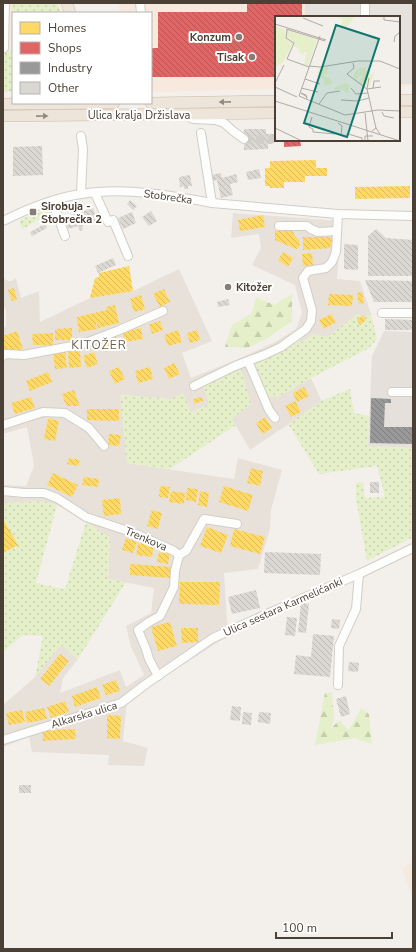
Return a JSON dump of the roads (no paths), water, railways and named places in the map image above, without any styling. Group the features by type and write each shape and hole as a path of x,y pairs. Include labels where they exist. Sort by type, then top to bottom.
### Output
{"highway":[{"path":"3,103 12,98"},
{"name":"Ulica kralja Držislava","path":"152,103 275,101"},
{"path":"400,112 413,112"},
{"name":"Ulica kralja Držislava","path":"3,116 275,113"}],"street":[{"path":"4,48 5,3"},
{"path":"365,3 365,16"},
{"path":"186,114 193,120 216,120 224,123 233,132 244,139"},
{"path":"201,133 212,203"},
{"path":"81,136 83,150 81,194"},
{"name":"Stobrečka","path":"3,221 12,216 52,201 81,194 110,192 149,193 212,203 338,214 413,216"},
{"path":"95,193 108,222 113,220 128,256"},
{"path":"52,201 65,236"},
{"path":"194,386 235,366 281,347 306,329 311,321 312,310 303,278 308,272 326,268 329,265 336,252 338,214"},
{"path":"280,226 307,226 318,232 337,231"},
{"path":"3,356 5,354 24,355 83,344 163,311"},
{"path":"382,313 413,313"},
{"path":"248,361 269,410 275,418"},
{"path":"392,392 413,392"},
{"path":"3,425 43,412 65,413 89,428 104,446"},
{"name":"Trenkova","path":"3,491 44,493 57,498 86,517 134,533 174,551 179,555 175,571 174,587 160,616 138,630 149,659 158,676"},
{"path":"179,555 186,551 204,519 237,524"},
{"name":"Ulica sestara Karmelićanki","path":"158,676 213,638 359,574 413,548"},
{"path":"338,685 339,646 356,609 359,574"},
{"name":"Alkarska ulica","path":"3,740 121,703 158,676"}],"tunnel":[{"path":"244,139 271,140 275,135"}],"place":[{"name":"Konzum","path":"239,37"},
{"name":"Tisak","path":"252,57"},
{"name":"Sirobuja - Stobrečka 2","path":"33,212"},
{"name":"Kitožer","path":"228,287"}],"district":[{"name":"KITOŽER","path":"99,345"}]}
